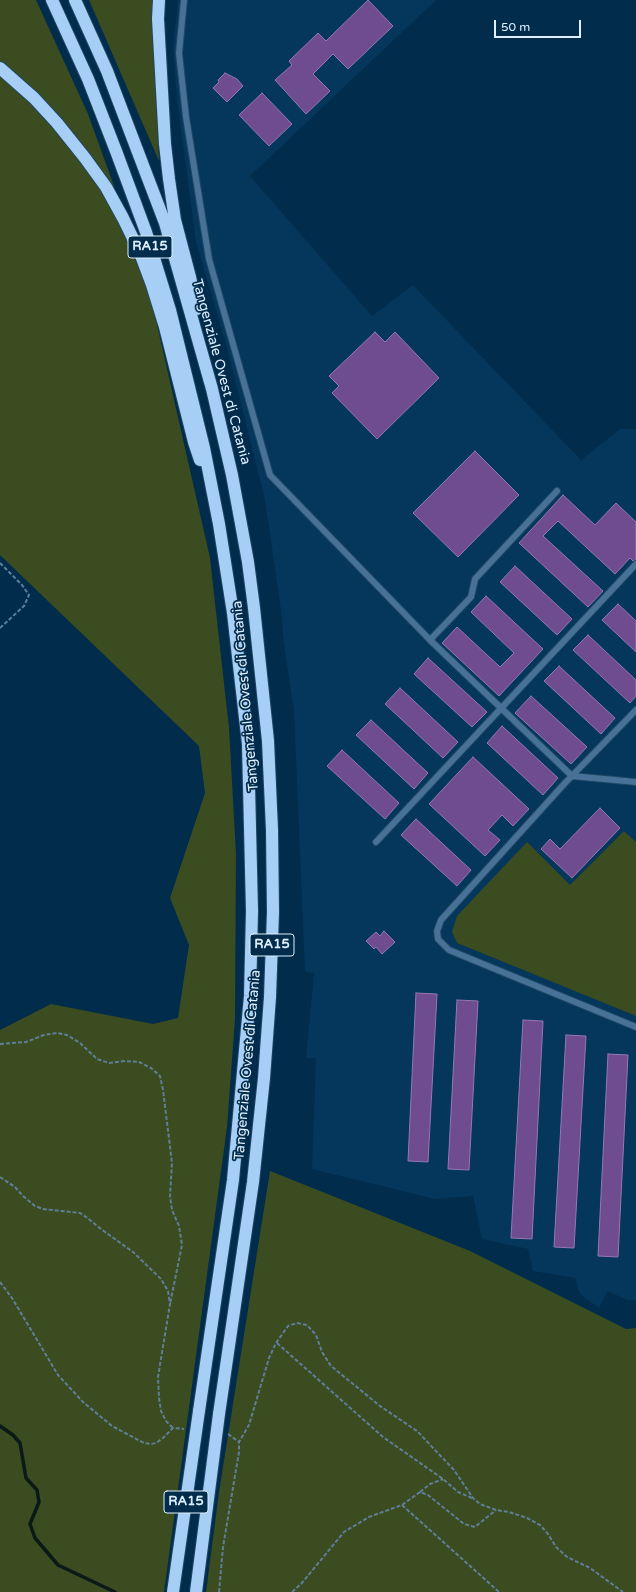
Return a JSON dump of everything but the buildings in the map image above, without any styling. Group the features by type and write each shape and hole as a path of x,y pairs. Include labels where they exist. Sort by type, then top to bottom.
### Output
{"highway":[{"name":"Tangenziale Ovest di Catania","path":"52,0 88,79 146,232 170,310 186,370 204,448 233,613 248,744 251,918 250,996 233,1180 198,1411 173,1592"},
{"name":"Tangenziale Ovest di Catania","path":"75,0 107,71 165,223 212,389 232,475 254,608 268,741 273,912 270,997 264,1078 254,1174 196,1592"},
{"path":"159,0 158,19 165,144 169,178 175,220 190,277 212,389"},
{"path":"0,68 34,98 57,123 102,182 126,224 140,253 152,285 165,327 194,442 215,505"}],"lane":[{"path":"184,0 179,53 186,117 209,259 270,475 430,640 572,776 636,782"},
{"path":"430,640 471,597 475,578 557,491"},
{"path":"376,842 636,564"},
{"path":"636,710 572,776 441,920 437,931 438,939 448,950 636,1027"}],"path":[{"path":"0,562 22,585 29,595 24,606 0,628"},
{"path":"0,1044 26,1042 44,1035 57,1033 67,1035 80,1043 97,1059 109,1063 124,1061 139,1062 151,1068 160,1076 172,1163 170,1196 172,1210 179,1226 182,1245 170,1304 158,1377 161,1411 166,1421 173,1428 186,1429"},
{"path":"0,1177 15,1187 35,1206 51,1210 80,1213 86,1216 133,1252 160,1279 168,1291 170,1304"},
{"path":"0,1282 12,1298 58,1375 83,1402 112,1426 144,1443 156,1443 173,1428"},
{"path":"219,1592 223,1547 239,1452 239,1442 249,1425 269,1358 276,1343 288,1326 298,1323 307,1325 316,1335 322,1352 331,1366 380,1406 417,1431 454,1470 473,1498 480,1504 496,1510 509,1512 528,1518 540,1525 556,1547 567,1557 590,1568 623,1592"},
{"path":"276,1343 383,1437 443,1479 458,1492 473,1498"},
{"path":"222,1433 229,1434 239,1442"},
{"path":"292,1592 301,1584 344,1532 369,1517 402,1505 430,1484 443,1479"},
{"path":"420,1492 428,1495 464,1524 475,1527 496,1510"},
{"path":"402,1505 499,1592"}],"shaded area":[{"path":"178,0 436,0 250,176 372,316 413,285 581,460 620,429 636,429 636,842 624,831 570,885 452,932 457,943 636,1016 636,1300 627,1300 608,1291 599,1308 580,1294 575,1278 533,1271 528,1249 482,1239 473,1196 435,1199 312,1169 316,1058 306,1058 314,973 305,972 294,711 265,500 226,344 196,242 177,100 173,49"}],"green space":[{"path":"0,0 36,0 88,114 115,189 0,63"},
{"path":"89,0 153,0 153,39 159,161"},
{"path":"0,74 37,107 69,144 102,190 136,253 160,318 157,325 210,558 229,728 236,854 235,1019 227,1127 164,1592 0,1592 0,1030 51,1004 153,1024 178,1018 189,945 170,898 205,793 199,746 0,555"},
{"path":"624,831 636,842 636,1016 457,943 452,932 457,916 527,842 570,885"},
{"path":"270,1171 470,1251 626,1329 636,1328 636,1592 206,1592 219,1492"}],"waterway":[{"path":"0,1426 13,1435 20,1443 26,1478 37,1490 39,1502 30,1524 35,1538 58,1565 115,1592"}]}
